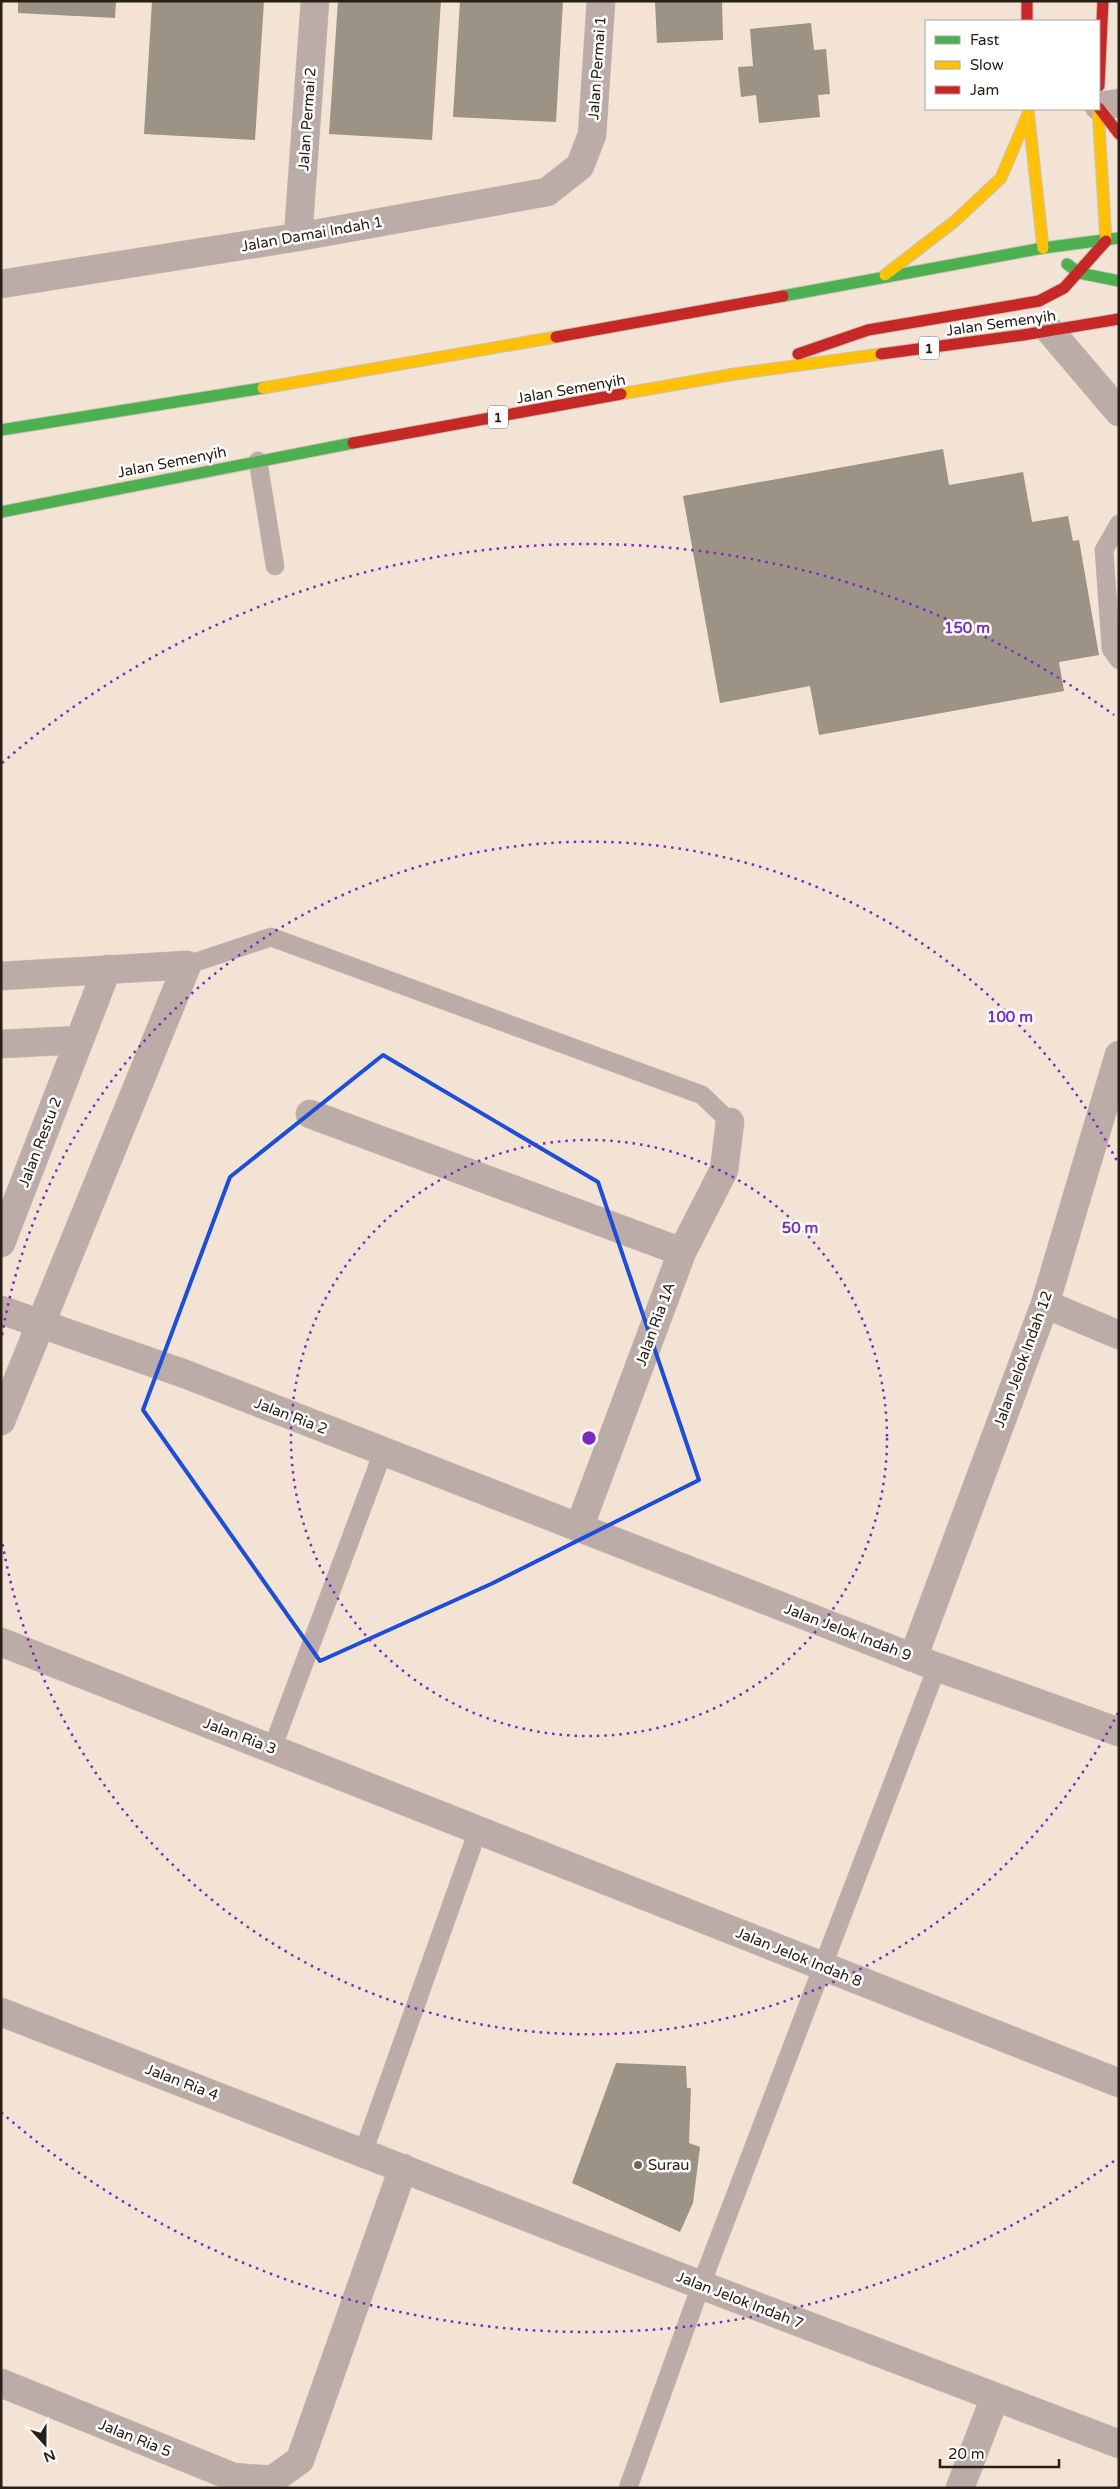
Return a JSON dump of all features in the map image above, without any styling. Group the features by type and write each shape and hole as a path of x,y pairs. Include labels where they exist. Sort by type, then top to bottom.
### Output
{"main road":[{"path":"1027,1 1027,20"},
{"path":"1100,65 1103,1"},
{"path":"738,374 868,330 1039,300 1064,288 1106,241 1098,110"},
{"path":"1100,110 1119,134"},
{"path":"1028,111 1043,248 1079,273 1119,281"},
{"path":"882,278 955,221 1001,178 1028,111"},
{"path":"1,430 410,364 1043,248 1119,238"},
{"name":"Jalan Semenyih","path":"1,512 258,461 738,374 1051,332 1119,319"}],"street":[{"name":"Jalan Permai 2","path":"298,237 315,1"},
{"name":"Jalan Permai 1","path":"592,134 602,1"},
{"path":"1100,108 1119,103"},
{"name":"Jalan Damai Indah 1","path":"1,284 298,237 547,192 580,166 592,134"},
{"path":"1051,332 1119,412"},
{"path":"1,976 187,965 1,1421"},
{"name":"Jalan Restu 2","path":"2,1240 107,969"},
{"path":"1,1044 78,1040"},
{"name":"Jalan Jelok Indah 12","path":"925,1662 1044,1304 1119,1055"},
{"path":"310,1114 682,1252"},
{"name":"Jalan Ria 1A","path":"579,1528 682,1252 724,1170 730,1122"},
{"path":"1044,1304 1119,1335"},
{"name":"Jalan Ria 2","path":"1,1310 185,1374 579,1528"},
{"name":"Jalan Jelok Indah 9","path":"579,1528 925,1662 1119,1732"},
{"name":"Jalan Ria 3","path":"1,1642 478,1830"},
{"name":"Jalan Jelok Indah 8","path":"478,1830 1119,2083"},
{"name":"Jalan Ria 4","path":"1,2012 363,2153"},
{"name":"Jalan Jelok Indah 7","path":"363,2153 701,2285 1119,2444"},
{"name":"Jalan Ria 5","path":"1,2383 233,2478 272,2480 300,2460 403,2168"},
{"path":"960,2488 995,2397"}],"lane":[{"path":"258,461 275,566"},
{"path":"1119,524 1104,550 1111,649 1119,660"},
{"path":"187,965 271,937 702,1095 730,1122"},
{"path":"272,1749 383,1452"},
{"path":"628,2488 701,2285 823,1966 925,1662"},
{"path":"363,2153 478,1830"}],"highlighted area":[{"path":"383,1055 598,1182 699,1480 491,1584 320,1661 143,1410 230,1177"}],"building":[{"path":"18,1 116,1 115,18 18,13"},
{"path":"152,1 264,1 255,140 144,134"},
{"path":"338,1 441,1 432,140 329,134"},
{"path":"460,1 563,1 556,122 453,117"},
{"path":"655,1 722,1 723,40 657,43"},
{"path":"811,23 814,50 826,49 830,94 818,95 820,117 759,123 756,95 741,97 738,67 753,66 750,29"},
{"path":"943,449 949,485 1023,472 1032,522 1068,516 1073,541 1079,540 1099,655 1059,662 1064,691 819,735 810,686 720,703 683,496"},
{"name":"Surau","path":"616,2063 686,2066 687,2088 691,2088 689,2143 700,2147 693,2203 680,2232 572,2183"}],"traffic: fast":[{"path":"783,296 1043,248 1119,238"},
{"path":"1067,264 1079,273 1119,281"},
{"path":"1,430 263,388"},
{"path":"1,512 353,443"}],"traffic: slow":[{"path":"1028,110 1043,248"},
{"path":"1098,110 1106,241"},
{"path":"885,275 955,221 1001,178 1028,114"},
{"path":"263,388 556,337"},
{"path":"621,394 735,374 881,354"}],"traffic: jam":[{"path":"1027,1 1027,20"},
{"path":"1100,65 1103,1"},
{"path":"1100,109 1119,134"},
{"path":"798,354 868,330 1039,301 1064,288 1106,241"},
{"path":"556,337 783,296"},
{"path":"881,354 1023,335 1119,319"},
{"path":"353,443 621,394"}],"place":[{"name":"Surau","path":"638,2165"}]}
